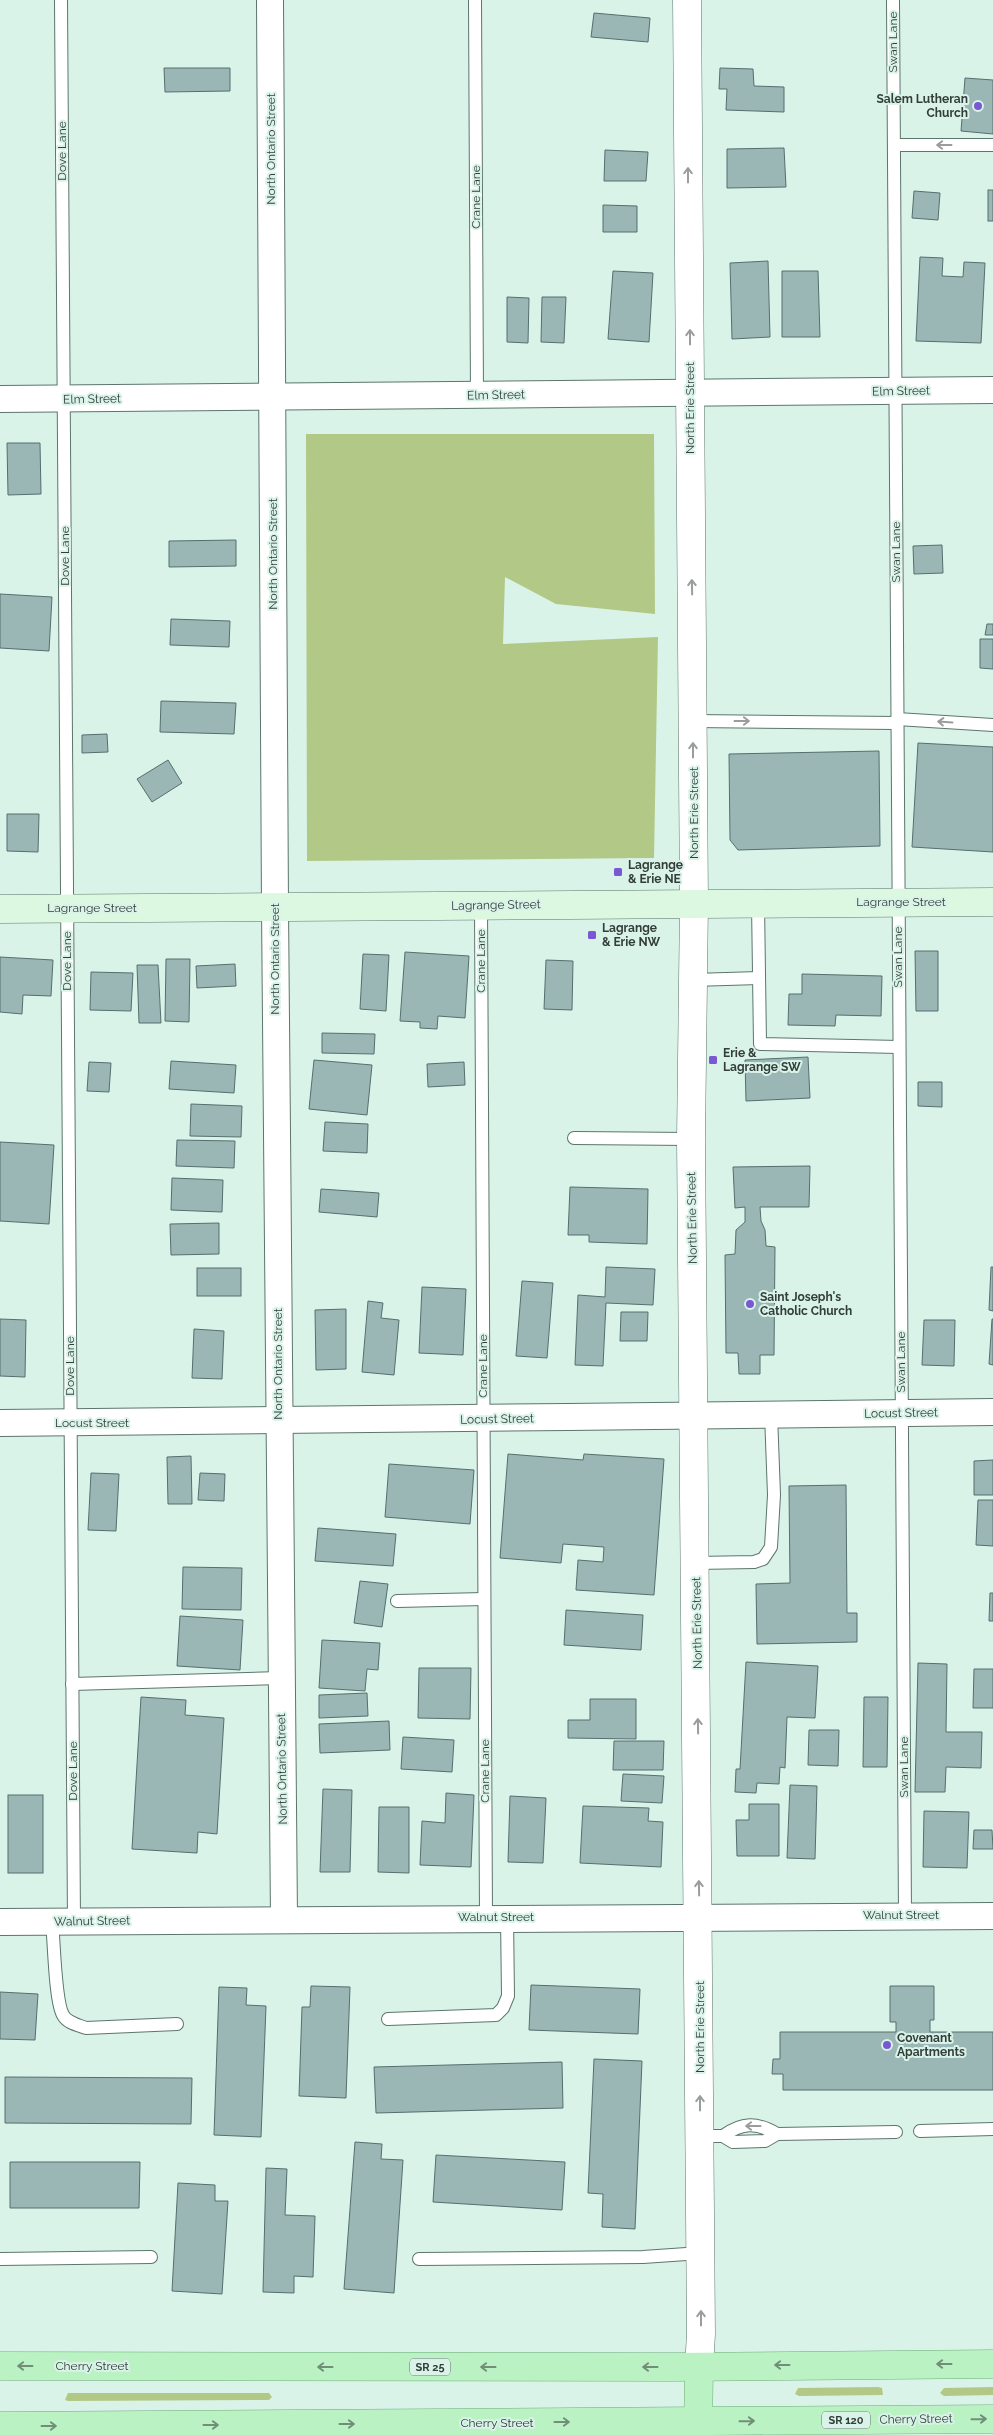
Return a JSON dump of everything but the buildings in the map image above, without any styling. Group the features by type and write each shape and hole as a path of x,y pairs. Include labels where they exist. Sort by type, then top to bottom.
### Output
{"main road":[{"name":"Lagrange Street","path":"0,909 993,902"},
{"name":"Cherry Street","path":"0,2366 699,2367 993,2364"},
{"name":"North Erie Street","path":"698,2429 699,2367"},
{"name":"Cherry Street","path":"0,2426 829,2428 993,2418"}],"street":[{"name":"North Ontario Street","path":"270,0 275,908 284,1919"},
{"name":"North Erie Street","path":"687,0 694,904 691,1139 699,1916 712,2136 701,2254 699,2367"},
{"name":"Elm Street","path":"0,400 993,390"},
{"name":"Locust Street","path":"0,1423 483,1420 694,1414 993,1412"},
{"name":"Walnut Street","path":"0,1922 496,1917 993,1916"}],"lane":[{"name":"Dove Lane","path":"61,0 72,1684 63,1922 57,1986 62,2015 73,2024 86,2028 176,2024"},
{"name":"Crane Lane","path":"475,0 477,395"},
{"name":"Swan Lane","path":"893,0 905,1915"},
{"path":"894,145 993,145"},
{"path":"693,721 897,721 993,726"},
{"path":"758,903 760,1044 899,1047"},
{"name":"Crane Lane","path":"388,2019 496,2015 503,2008 508,1996 496,1917 484,1599 481,905"},
{"path":"693,980 759,978"},
{"path":"574,1138 691,1139"},
{"path":"696,1563 754,1562 762,1559 771,1548 774,1495 771,1414"},
{"path":"397,1601 484,1599"},
{"path":"72,1684 281,1678"},
{"path":"920,2131 993,2130"},
{"path":"712,2136 734,2142 765,2141 777,2134 896,2132"},
{"path":"419,2259 642,2257 701,2254"},
{"path":"0,2260 151,2257"}],"green space":[{"path":"306,434 654,434 655,614 556,604 505,577 503,644 658,637 654,858 307,861"},
{"path":"993,2387 993,2395 944,2396 940,2393 944,2388"},
{"path":"798,2388 882,2388 883,2395 799,2396 795,2394"},
{"path":"68,2393 269,2393 272,2397 269,2400 68,2401 65,2400"}],"place":[{"name":"Salem Lutheran Church","path":"978,106"},
{"name":"Lagrange & Erie NE","path":"618,872"},
{"name":"Lagrange & Erie NW","path":"592,935"},
{"name":"Erie & Lagrange SW","path":"713,1060"},
{"name":"Saint Joseph's Catholic Church","path":"750,1304"},
{"name":"Covenant Apartments","path":"887,2045"}]}
